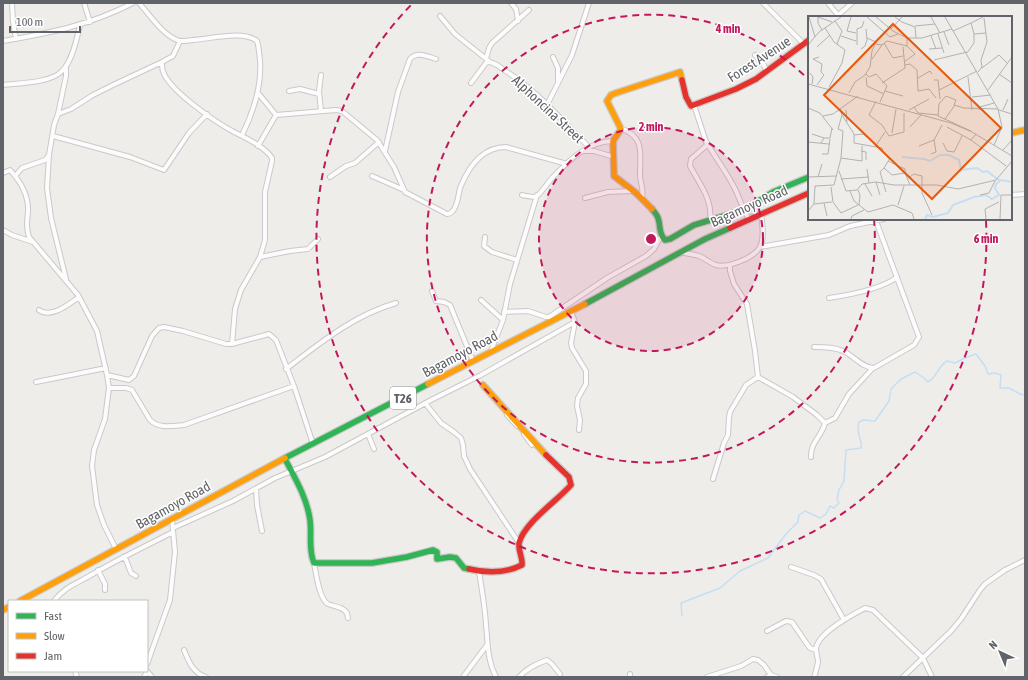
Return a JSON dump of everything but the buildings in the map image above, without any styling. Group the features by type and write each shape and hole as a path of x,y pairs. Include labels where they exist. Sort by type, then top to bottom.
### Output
{"main road":[{"name":"Forest Avenue","path":"694,105 736,89 767,71 808,41"},
{"path":"694,105 692,106 688,102 682,74 680,72 611,95 608,102 608,105 620,128 620,131 612,141 614,176 642,198 658,218 661,236 663,239 667,240 694,225 744,210 773,192 808,177"},
{"path":"1013,132 1025,130"},
{"name":"Bagamoyo Road","path":"22,600 217,494 491,351 571,311 705,239 808,193"},
{"path":"285,459 303,496 309,515 312,529 310,548 314,563 372,563 407,557 433,550 437,552 437,558 455,558 461,562 464,568 479,572 507,570 520,567 522,565 522,559 519,543 522,535 569,488 571,481 569,477 551,461 483,385"}],"street":[{"path":"12,3 16,39"},
{"path":"84,3 90,22"},
{"path":"3,41 38,36 80,25 112,14 133,3"},
{"path":"139,3 161,28 180,41 238,36 252,38 257,41 260,63 258,93 253,111 242,135"},
{"path":"511,3 516,9 518,21"},
{"path":"547,105 572,55 589,3"},
{"path":"763,3 804,44"},
{"path":"828,3 837,16 852,3"},
{"path":"471,83 488,60 489,48 492,43 529,10"},
{"name":"Alphoncina Street","path":"440,16 455,34 488,60 519,80 547,105 589,147"},
{"path":"3,85 47,78 61,73 66,67 80,25"},
{"path":"58,114 71,109 87,98 113,85 174,56 180,41"},
{"path":"385,151 398,92 410,59 414,55 418,54 436,59"},
{"path":"755,55 762,62 767,71"},
{"path":"553,57 558,68 558,84"},
{"path":"162,62 163,71 174,88 207,114 258,146 270,156 272,161 265,192 265,240 260,257 241,290 235,309 232,344"},
{"path":"66,67 66,76 58,114 54,125 49,155 47,188 51,218 66,279"},
{"path":"321,75 319,94 321,111"},
{"path":"289,91 300,89 319,94"},
{"path":"258,93 276,115"},
{"path":"694,105 707,143 732,183 749,219"},
{"path":"276,115 336,110 344,112 379,142 407,194 444,214 449,214 452,212 457,203 466,174 482,156 492,149 506,148 567,164"},
{"path":"52,136 130,157 164,170 189,133 207,114"},
{"path":"258,146 276,115"},
{"path":"620,128 630,131 638,140 641,157 640,179 643,190 642,198"},
{"path":"491,351 503,320 510,284 538,195 553,177 583,151 599,142 612,141"},
{"path":"330,177 346,166 355,163 379,142"},
{"path":"707,143 706,147 691,159 690,166 706,194 712,212 710,220"},
{"path":"583,151 594,151 614,157"},
{"path":"15,176 22,168 45,160 49,155"},
{"path":"3,173 10,170 21,184 27,200 28,211 26,225 29,237 66,279 79,297 97,331 108,375 108,388 105,419 94,450 92,466 97,505 104,525 116,549"},
{"path":"372,176 404,190"},
{"path":"586,198 608,192 633,191"},
{"path":"1012,195 1025,194"},
{"path":"522,195 532,197 538,195"},
{"path":"760,247 762,240 761,213"},
{"path":"680,252 700,256 715,264 730,265 748,257 760,247 829,235 850,226 880,220"},
{"path":"811,457 812,445 822,431 825,423 835,418 849,394 874,368 914,345 918,341 919,337 876,221"},
{"path":"3,230 12,235 34,242"},
{"path":"504,312 528,311 549,317 602,281 646,256 654,249 661,236"},
{"path":"485,237 484,246 489,251 517,260"},
{"path":"260,257 286,251 308,249 318,239"},
{"path":"730,265 730,271 734,284 747,304 758,377"},
{"path":"829,298 858,293 886,283 897,277"},
{"path":"432,291 436,301 444,302 450,305 474,360"},
{"path":"40,310 46,313 52,312 79,297"},
{"path":"480,300 503,320"},
{"path":"286,369 344,327 370,313 396,304"},
{"path":"571,311 575,322 571,343 572,348 586,370 586,384 578,398 577,406 580,420 579,430"},
{"path":"55,600 64,590 98,570 275,478 324,457 477,377 575,322"},
{"path":"108,375 129,380 134,376 152,336 159,328 164,327 183,331 219,343 232,344 267,334 272,335 276,340 286,369 294,386 313,445"},
{"path":"814,347 833,348 842,351 866,366 874,368"},
{"path":"36,382 106,368"},
{"path":"477,377 510,420 532,445"},
{"path":"758,377 793,397 825,423"},
{"path":"714,479 722,448 728,435 730,412 746,385 758,377"},
{"path":"108,388 126,388 132,390 154,424 170,427 184,425 294,386"},
{"path":"425,403 441,423 461,438 464,445 464,456 470,469 519,543"},
{"path":"368,434 374,449"},
{"path":"256,489 257,505 262,531"},
{"path":"148,661 170,600 175,552 172,519"},
{"path":"123,557 126,560 131,573 136,576"},
{"path":"903,677 961,619 985,584 1005,570 1025,560"},
{"path":"314,563 324,601 328,604 344,609 347,612 348,618"},
{"path":"790,567 814,575 821,579 844,620"},
{"path":"98,570 105,584 105,590"},
{"path":"479,572 489,658 496,677"},
{"path":"814,677 818,662 816,650 821,639 844,620 865,608 870,608 923,658 932,677"},
{"path":"768,631 789,620 810,648 816,650"},
{"path":"463,677 487,645"},
{"path":"184,650 190,663 198,674 206,677"},
{"path":"707,677 741,666 754,659 758,660 764,665 769,676 777,677"},
{"path":"519,677 527,669 537,663 547,660 560,674"}],"waterway":[{"path":"682,616 681,603 720,588 740,571 768,558 786,534 798,522 799,515 805,511 820,518 826,514 830,506 834,508 839,503 837,499 839,490 844,481 846,450 861,448 861,442 858,434 859,422 863,420 875,421 889,401 891,389 901,379 915,372 928,382 947,361 955,363 976,354 985,366 988,374 995,373 1001,375 1000,388 1009,388 1025,395"}],"traffic: fast":[{"path":"652,209 658,217 660,232 665,240 670,239 694,225 744,210 773,192 808,177"},
{"path":"585,304 705,239 730,228"},
{"path":"285,458 428,384"},
{"path":"285,459 300,488 306,504 310,520 310,542 314,563 372,563 407,557 433,550 437,552 437,559 450,557 456,558 464,568 469,569"}],"traffic: slow":[{"path":"652,209 636,193 614,176 613,141 621,129 607,101 611,95 616,93 680,72 682,80"},
{"path":"1012,133 1025,130"},
{"path":"428,384 585,304"},
{"path":"483,385 546,455"},
{"path":"22,600 285,458"},
{"path":"3,610 8,608"}],"traffic: jam":[{"path":"682,80 686,97 691,106 736,89 756,79 808,41"},
{"path":"730,228 808,193"},
{"path":"469,569 496,572 509,570 522,565 519,546 522,535 534,520 571,485 569,477 546,455"}]}
